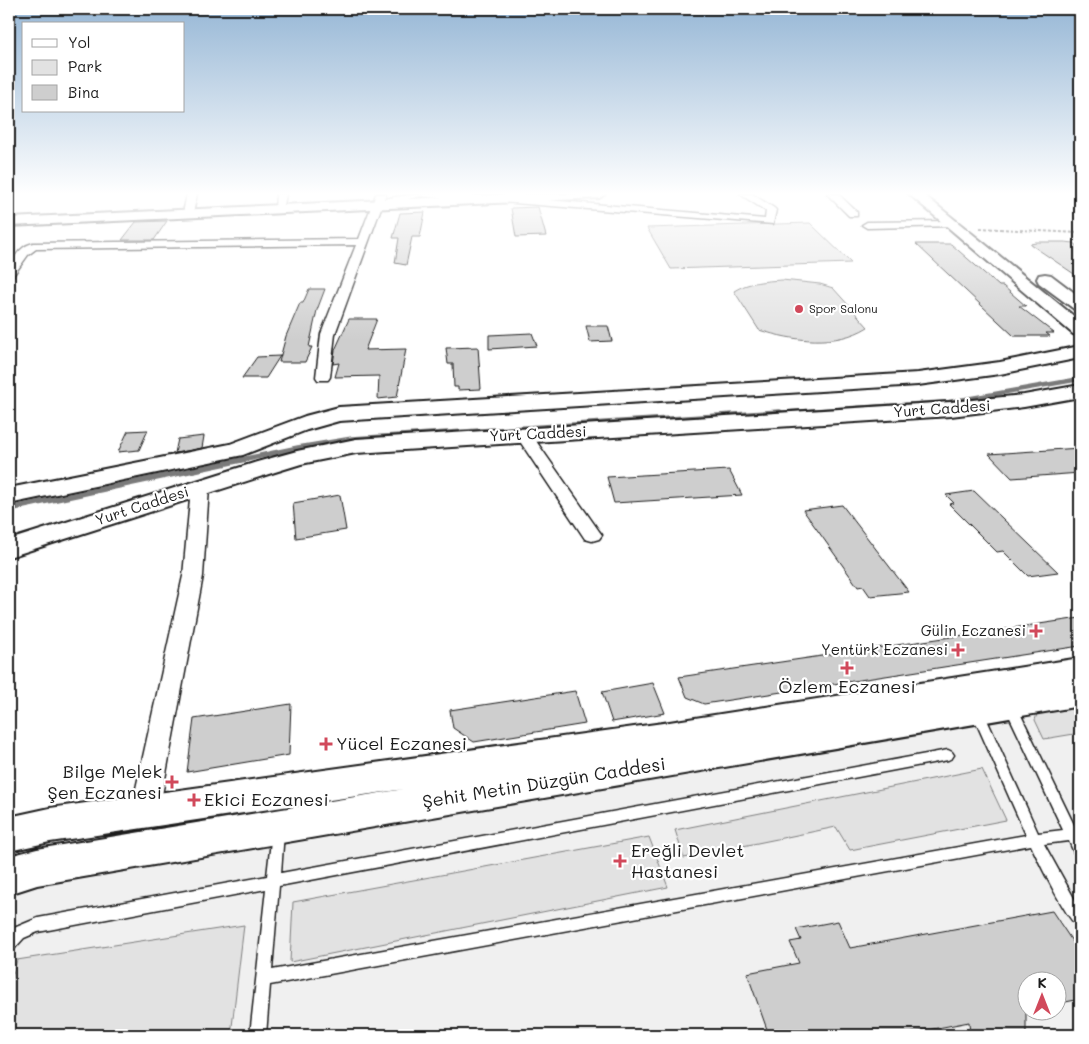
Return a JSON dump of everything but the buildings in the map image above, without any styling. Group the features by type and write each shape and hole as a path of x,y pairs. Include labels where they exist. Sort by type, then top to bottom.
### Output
{"street":[{"path":"9,274 24,253 33,246 304,243"},
{"path":"322,377 328,334 364,243"},
{"path":"975,243 1080,330"},
{"path":"997,243 1009,252"},
{"path":"1033,270 1080,305"},
{"name":"Yurt Caddesi","path":"9,496 235,450 305,423 339,414 908,380 1000,368 1080,352"},
{"name":"Yurt Caddesi","path":"9,549 297,458 340,449 523,434 951,409 1024,401 1080,391"},
{"path":"523,434 592,535"},
{"path":"145,811 193,576 200,488"},
{"name":"Şehit Metin Düzgün Caddesi","path":"9,875 36,867 279,827 990,699 1080,670"},
{"name":"Şehit Metin Düzgün Caddesi","path":"9,834 50,825 663,737 990,699 1080,693"}],"lane":[{"path":"990,699 1076,834 1080,850"},
{"path":"990,699 1034,840 1052,877 1080,921"},
{"path":"9,944 19,933 38,924 948,755"},
{"path":"258,1035 279,827"},
{"path":"264,979 1076,834"}],"shaded area":[{"name":"Ereğli Devlet Hastanesi","path":"1080,707 1080,1035 9,1035 9,898 42,883 65,877"}],"green space":[{"path":"656,243 830,243 851,263 671,269"},
{"name":"Spor Salonu","path":"782,280 820,284 833,288 868,327 856,333 829,340 786,337 759,330 734,291 751,284"},
{"path":"1080,707 1080,733 1044,739 1035,720 1037,714"},
{"path":"982,769 1006,820 850,850 836,827 684,858 675,830"},
{"path":"649,837 668,887 290,962 293,902"},
{"path":"244,925 231,1035 9,1035 9,987 17,960"}],"waterway":[{"path":"760,414 949,402 1080,379"},
{"path":"9,509 298,448 352,439 780,412"}],"place":[{"name":"Spor Salonu","path":"799,309"},
{"name":"Gülin Eczanesi","path":"1036,631"},
{"name":"Yentürk Eczanesi","path":"958,650"},
{"name":"Özlem Eczanesi","path":"847,668"},
{"name":"Yücel Eczanesi","path":"326,744"},
{"name":"Bilge Melek Şen Eczanesi","path":"172,782"},
{"name":"Ekici Eczanesi","path":"194,800"},
{"name":"Ereğli Devlet Hastanesi","path":"620,861"}]}
